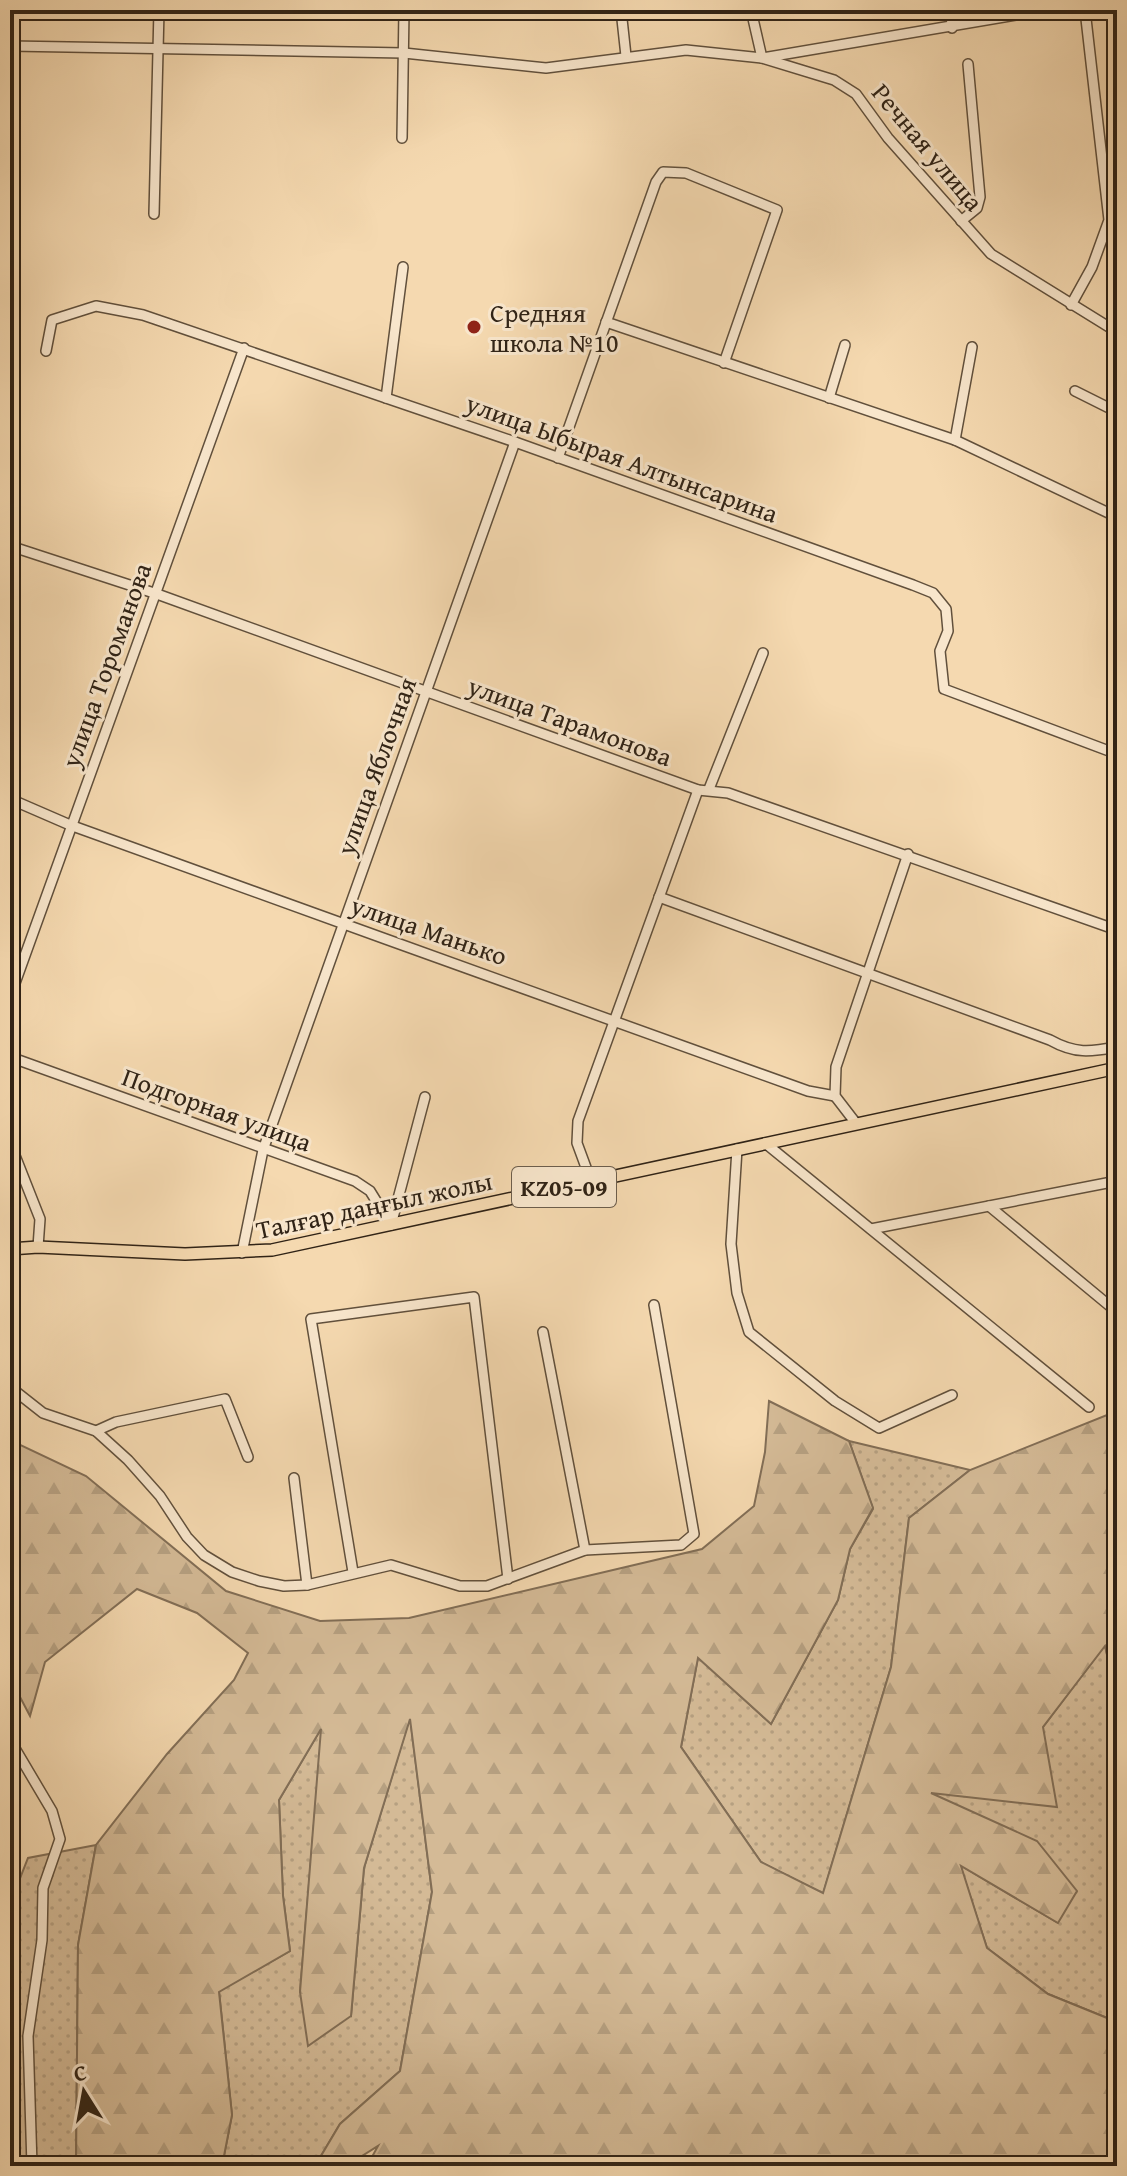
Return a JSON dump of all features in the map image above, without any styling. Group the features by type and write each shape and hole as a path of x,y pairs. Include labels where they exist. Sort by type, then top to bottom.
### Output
{"main road":[{"name":"Талғар даңғыл жолы","path":"10,1249 38,1247 115,1253 242,1253 391,1225 855,1122 1117,1068"}],"street":[{"path":"154,214 159,10"},
{"path":"402,138 404,10"},
{"path":"621,10 626,56"},
{"path":"751,10 762,58 1045,10"},
{"path":"951,10 952,28"},
{"path":"1071,305 1092,267 1109,220 1085,10"},
{"name":"Речная улица","path":"10,46 404,53 546,68 686,50 762,58 834,80 856,94 888,138 991,254 1117,332"},
{"path":"961,221 977,208 980,197 968,64"},
{"path":"558,458 656,182 663,172 686,173 777,210 724,363"},
{"path":"386,398 403,267"},
{"name":"улица Ыбырая Алтынсарина","path":"46,351 52,320 96,306 143,315 515,442 933,593 946,609 948,631 940,651 944,689 1117,754"},
{"path":"606,322 955,440 1117,517"},
{"path":"829,398 845,345"},
{"path":"955,440 972,347"},
{"name":"улица Тороманова","path":"10,997 244,348"},
{"path":"1075,391 1117,412"},
{"name":"улица Яблочная","path":"242,1253 263,1150 515,442"},
{"name":"улица Тарамонова","path":"10,546 157,594 698,790 709,789 908,854 1117,930"},
{"path":"709,789 763,653"},
{"path":"591,1181 576,1133 698,790"},
{"name":"улица Манько","path":"10,799 70,825 476,969 614,1022 808,1091 835,1096"},
{"path":"855,1122 835,1096 840,1051 908,854"},
{"path":"659,897 1050,1040 1067,1050 1079,1053 1117,1047"},
{"name":"Подгорная улица","path":"10,1057 363,1185 391,1225"},
{"path":"391,1225 425,1097"},
{"path":"10,1143 40,1219 38,1247"},
{"path":"765,1143 1089,1407"},
{"path":"737,1149 731,1244 737,1293 749,1332 835,1401 879,1428 952,1395"},
{"path":"871,1229 1117,1181"},
{"path":"1104,1184 1117,1194"},
{"path":"989,1206 1117,1312"},
{"path":"353,1572 311,1319 474,1297 508,1579"},
{"path":"10,1387 43,1413 96,1431 152,1487 204,1555 232,1572 284,1586 307,1585 391,1565 460,1586 487,1586 585,1550 681,1545 694,1534 654,1305"},
{"path":"543,1332 585,1550"},
{"path":"96,1431 116,1422 225,1399 248,1457"},
{"path":"294,1478 307,1585"},
{"path":"10,1740 52,1811 60,1839 43,1888 42,1940 28,2036 32,2166"}],"green space":[{"path":"769,1401 849,1441 873,1508 850,1549 838,1600 771,1724 698,1658 681,1747 761,1862 823,1893 891,1667 909,1518 970,1470 1117,1411 1117,1699 1105,1646 1043,1727 1057,1807 931,1793 1037,1841 1077,1891 1058,1923 961,1866 987,1948 1048,1994 1117,2022 1117,2166 367,2166 378,2146 346,2166 315,2166 340,2124 400,2071 432,1892 410,1719 364,1868 351,2016 308,2046 300,1992 321,1729 279,1800 283,1896 290,1951 219,1992 232,2115 222,2166 76,2166 78,1945 96,1845 167,1754 234,1680 248,1653 197,1613 137,1589 45,1662 30,1716 10,1678 10,1440 86,1476 226,1591 320,1621 409,1618 702,1549 754,1506 765,1452"},
{"path":"849,1441 970,1470 909,1518 891,1667 823,1894 761,1862 681,1747 698,1657 771,1724 838,1600 850,1549 873,1509"},
{"path":"1105,1645 1117,1699 1117,2022 1048,1994 987,1948 960,1865 1058,1923 928,1792 1043,1727"},
{"path":"410,1717 432,1892 400,2071 340,2124 315,2166 222,2166 232,2115 219,1991 290,1951 283,1896 279,1800 322,1727 300,1992 351,2016 364,1868"},
{"path":"96,1845 78,1945 76,2166 10,2166 10,1904 28,1858"}],"place":[{"name":"Средняя школа №10","path":"474,327"}]}
